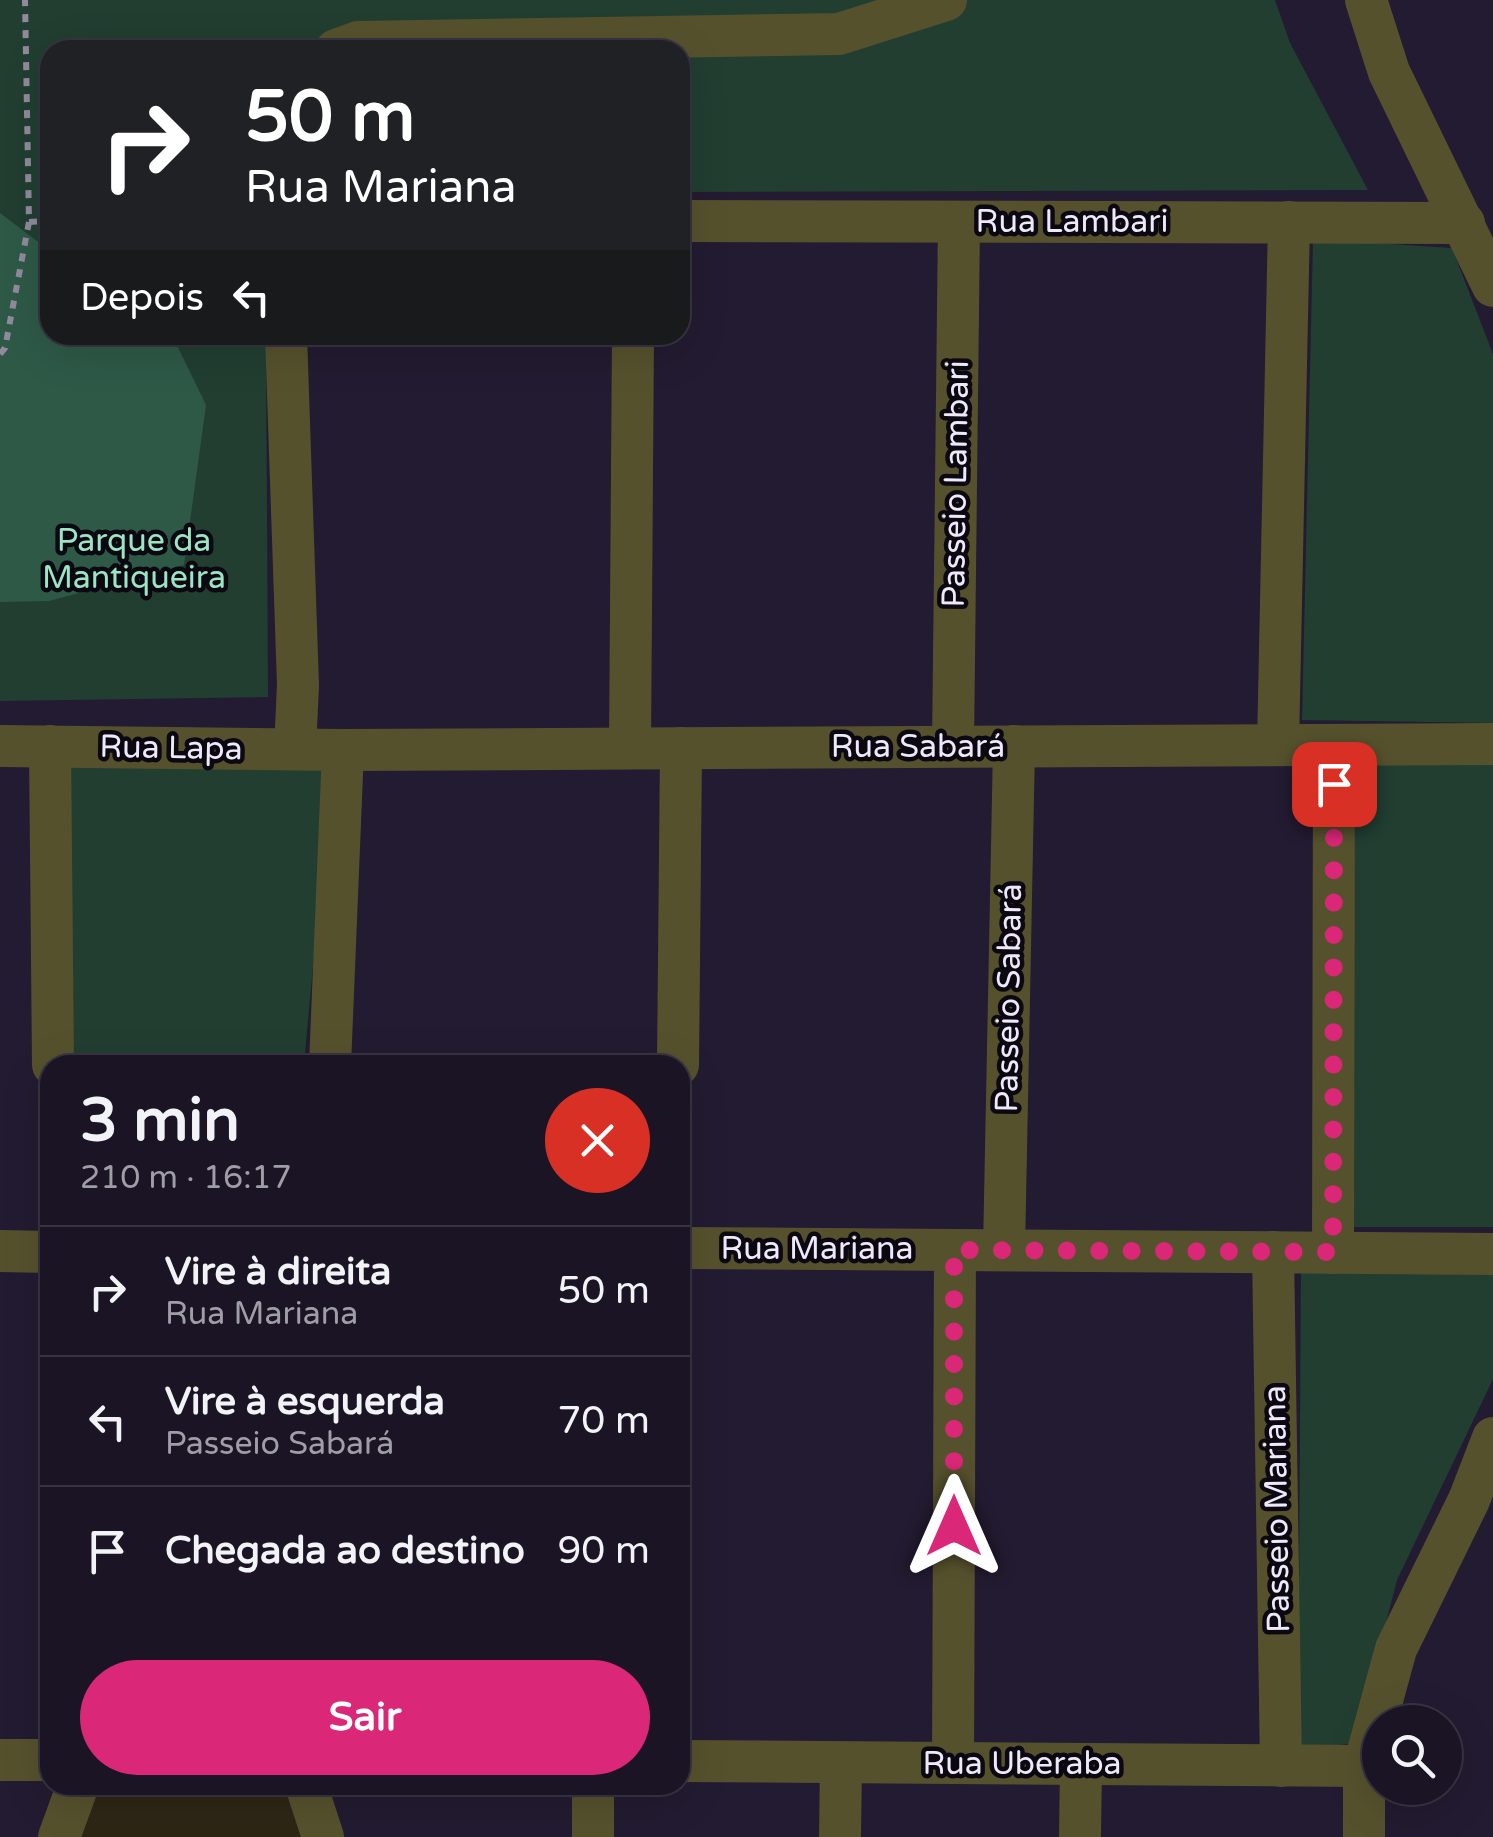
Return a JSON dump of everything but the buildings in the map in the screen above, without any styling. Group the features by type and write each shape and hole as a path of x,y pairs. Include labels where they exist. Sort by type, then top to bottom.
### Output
{"street":[{"path":"478,40 840,34 946,0"},
{"path":"1366,0 1389,72 1493,286"},
{"name":"Rua Lambari","path":"690,221 1464,223"},
{"name":"Passeio Lambari","path":"953,746 959,222"},
{"path":"1278,745 1289,222"},
{"path":"286,345 298,685 295,749"},
{"path":"630,748 633,345"},
{"path":"1333,1252 1334,744"},
{"name":"Rua Sabará","path":"343,750 1493,744"},
{"name":"Rua Lapa","path":"0,746 343,750"},
{"path":"50,746 54,1055"},
{"name":"Passeio Sabará","path":"1004,1250 1014,746"},
{"path":"678,1055 681,748"},
{"path":"330,1055 343,750"},
{"name":"Rua Mariana","path":"690,1248 1493,1254"},
{"path":"953,1763 954,1250"},
{"path":"0,1251 40,1252"},
{"name":"Passeio Mariana","path":"1273,1252 1281,1766"},
{"path":"1381,1705 1396,1649 1481,1502 1493,1438"},
{"path":"0,1760 40,1760"},
{"name":"Rua Uberaba","path":"690,1761 1362,1766"},
{"path":"840,1837 841,1763"},
{"path":"1080,1837 1081,1765"},
{"path":"59,1837 74,1795"},
{"path":"309,1795 324,1837"},
{"path":"594,1795 594,1837"},
{"path":"1364,1805 1364,1837"}],"path":[{"path":"0,354 5,348 30,222 25,0"},
{"path":"30,222 40,222"}],"shaded area":[{"path":"87,1795 290,1795 301,1837 64,1837"}],"green space":[{"name":"Parque da Mantiqueira","path":"0,0 1275,0 1290,43 1368,190 690,192 690,40 40,40 40,345 266,345 268,697 0,701"},
{"path":"0,213 40,243 40,345 177,345 206,405 184,565 49,601 0,602"},
{"path":"1313,239 1452,248 1493,354 1493,723 1302,720"},
{"path":"1493,759 1493,1227 1348,1227 1347,761"},
{"path":"67,760 326,763 328,801 305,1055 70,1055"},
{"path":"1493,1264 1493,1379 1397,1580 1355,1743 1298,1750 1301,1265"}],"route":[{"path":"954,1526 954,1250 1333,1252 1334,784"}]}
